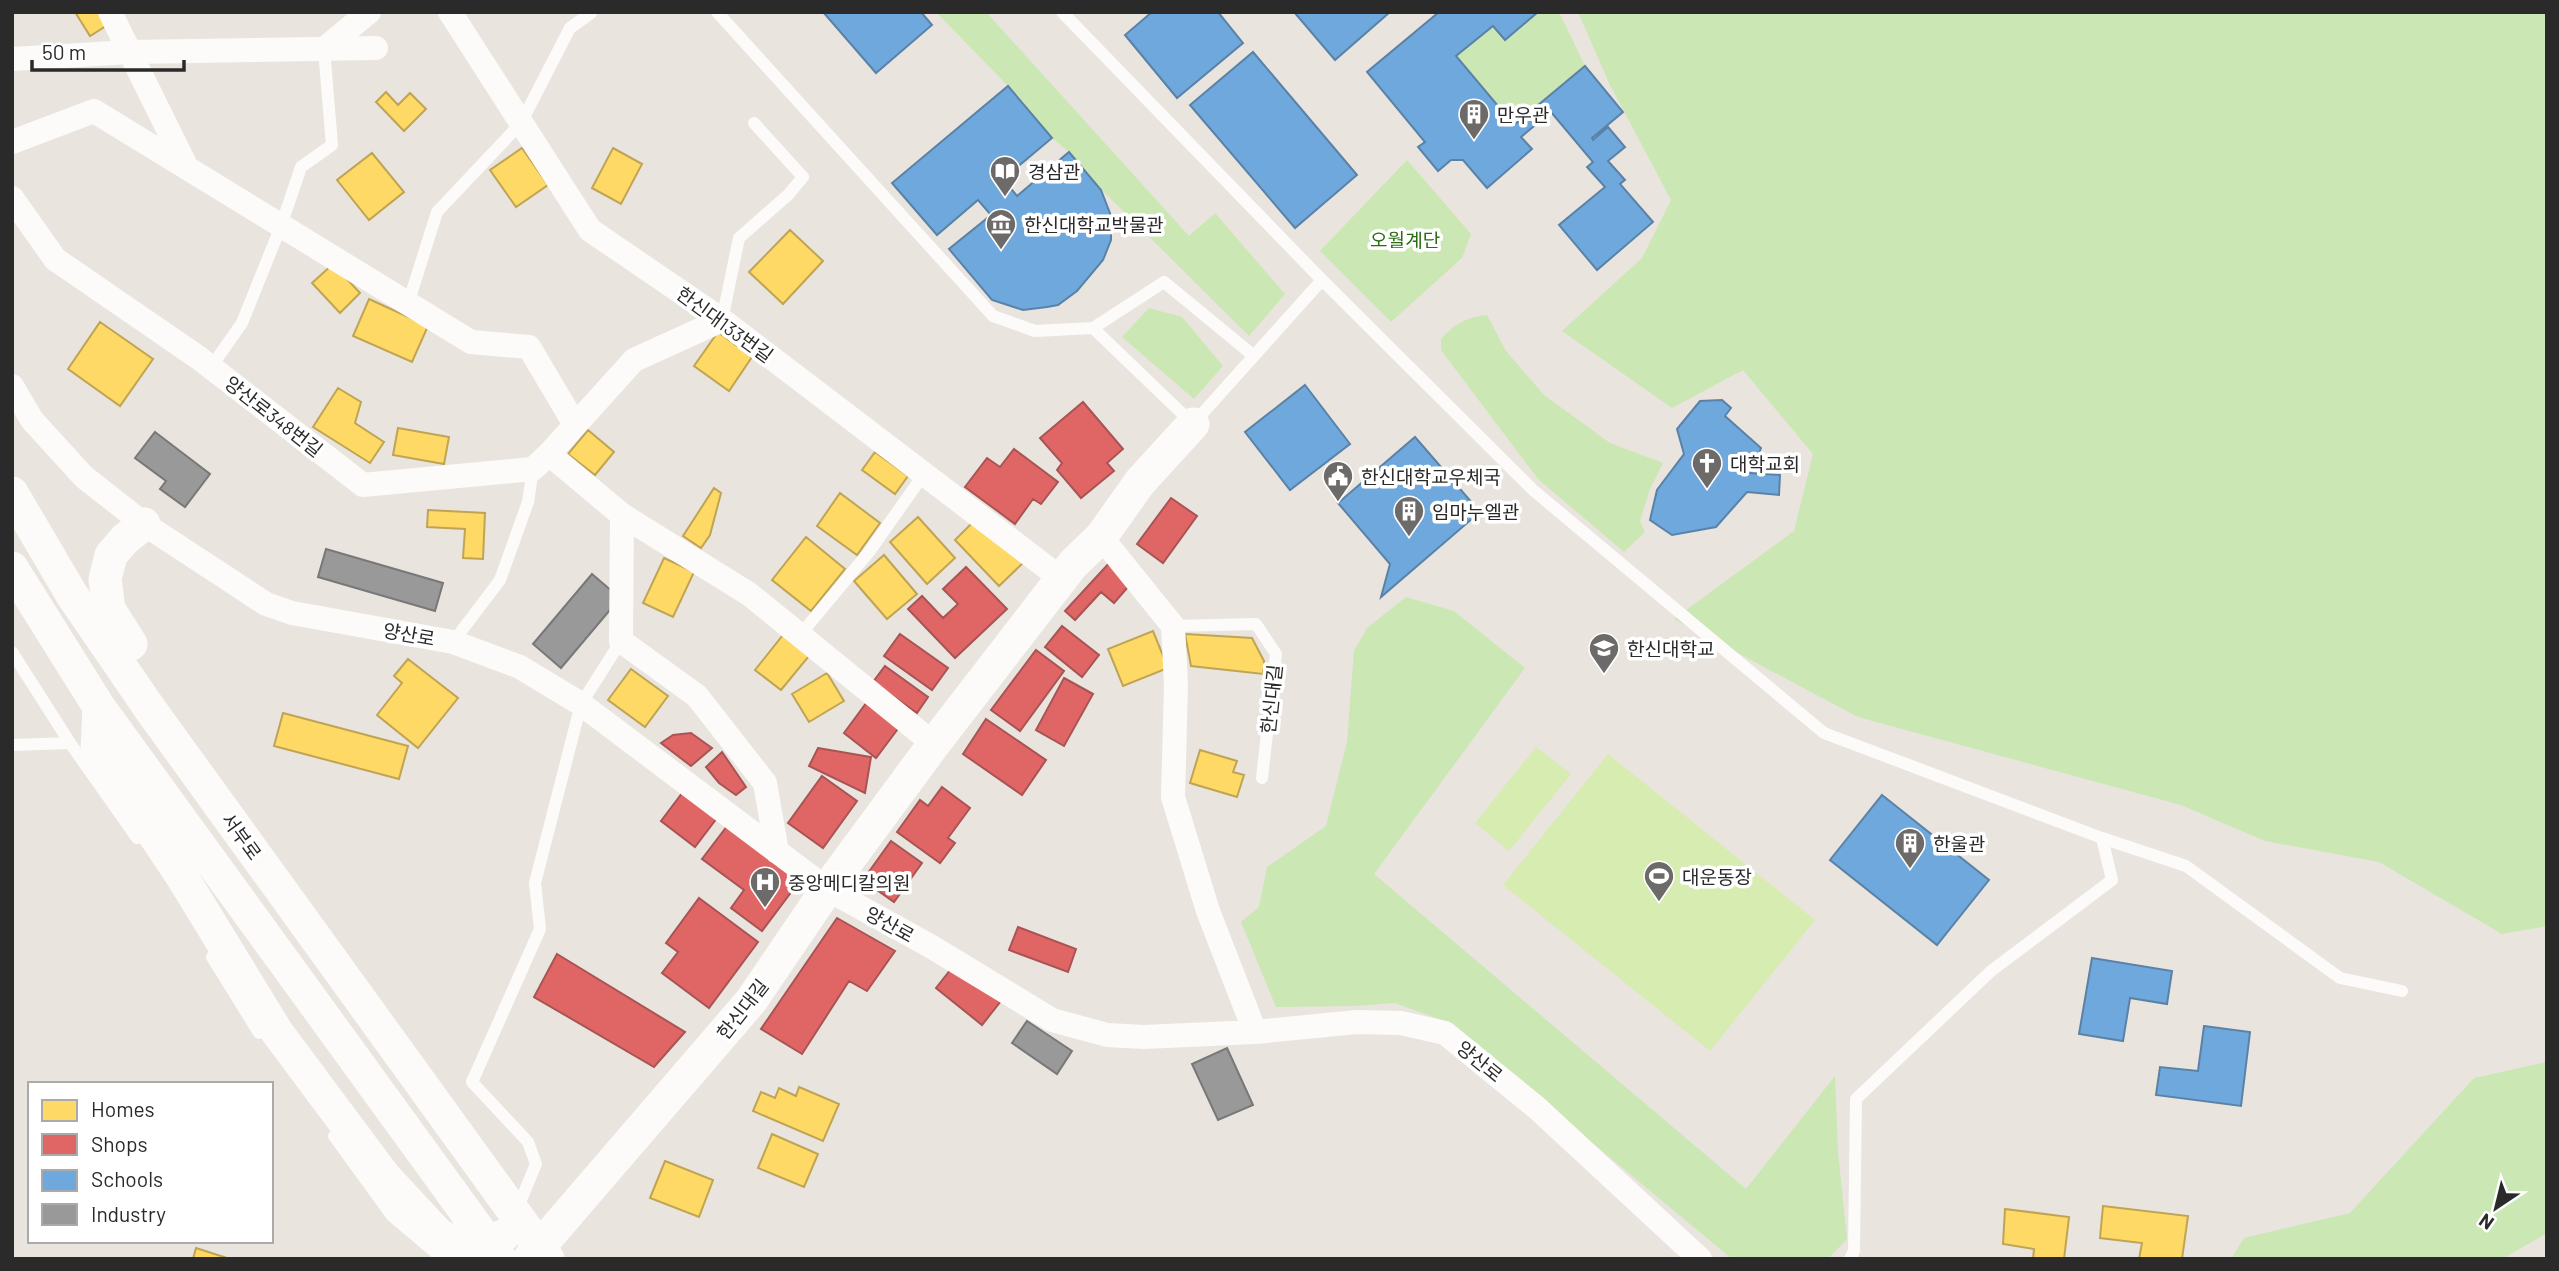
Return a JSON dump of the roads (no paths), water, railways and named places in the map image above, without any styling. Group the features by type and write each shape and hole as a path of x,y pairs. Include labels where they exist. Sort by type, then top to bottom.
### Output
{"main road":[{"name":"한신대길","path":"538,1253 751,1001 827,889 934,744 1073,564 1101,537 1140,482 1193,424"},
{"name":"서부로","path":"12,493 72,595 142,698 485,1171 538,1253"},
{"path":"144,524 110,555 105,579 109,609 202,755 294,908"},
{"path":"12,568 99,707 500,1259"},
{"path":"99,707 97,749 181,875 278,1032 385,1177 439,1235 452,1241 482,1244 516,1231 538,1253"}],"street":[{"path":"110,12 187,168"},
{"path":"324,49 369,12"},
{"name":"한신대133번길","path":"450,12 590,230 722,320 1063,580"},
{"path":"12,59 130,52 376,47"},
{"path":"12,142 94,111 471,342 529,347 574,424"},
{"name":"양산로348번길","path":"12,198 55,259 211,367 363,485 541,461"},
{"path":"722,320 634,359 541,461 749,594 934,744"},
{"name":"양산로","path":"12,387 32,420 84,477 144,524 266,604 292,613 453,642 520,667 581,704 827,889 932,947 1052,1020 1107,1035 1144,1037 1255,1032 1357,1022 1401,1023 1445,1033 1538,1108 1700,1259"},
{"path":"622,515 621,640 697,696 765,783 777,852"},
{"path":"1101,537 1173,626 1176,685 1173,797 1208,911 1255,1032"}],"lane":[{"path":"717,12 993,316 1035,331 1093,328 1164,282 1254,356"},
{"path":"1062,12 1322,280 1533,490 1824,733 2102,838 2186,866 2340,978 2402,991"},
{"path":"408,304 437,212 521,123 570,28 591,13"},
{"path":"211,367 242,323 281,226 301,167 332,145 324,49"},
{"path":"722,320 739,237 788,195 803,177 754,123"},
{"path":"1093,328 1193,424 1322,280"},
{"path":"453,642 500,580 541,461"},
{"path":"800,635 869,552 924,474"},
{"name":"한신대길","path":"1173,626 1256,624 1276,654 1262,778"},
{"path":"538,1253 521,1214 521,1200 536,1164 528,1142 472,1082 540,929 535,883 581,704 621,640"},
{"path":"12,652 70,743 142,845"},
{"path":"12,745 70,743"},
{"path":"1850,1259 1854,1251 1856,1099 1991,971 2112,880 2102,838"},
{"path":"206,947 270,1048"},
{"path":"327,1126 392,1216 443,1259"}],"place":[{"name":"만우관","path":"1474,141"},
{"name":"경삼관","path":"1005,198"},
{"name":"한신대학교박물관","path":"1001,251"},
{"name":"대학교회","path":"1707,490"},
{"name":"한신대학교우체국","path":"1338,503"},
{"name":"임마누엘관","path":"1409,538"},
{"name":"한신대학교","path":"1604,675"},
{"name":"한울관","path":"1910,870"},
{"name":"대운동장","path":"1659,903"},
{"name":"중앙메디칼의원","path":"765,909"}],"park label":[{"name":"오월계단","path":"1405,239"}]}
